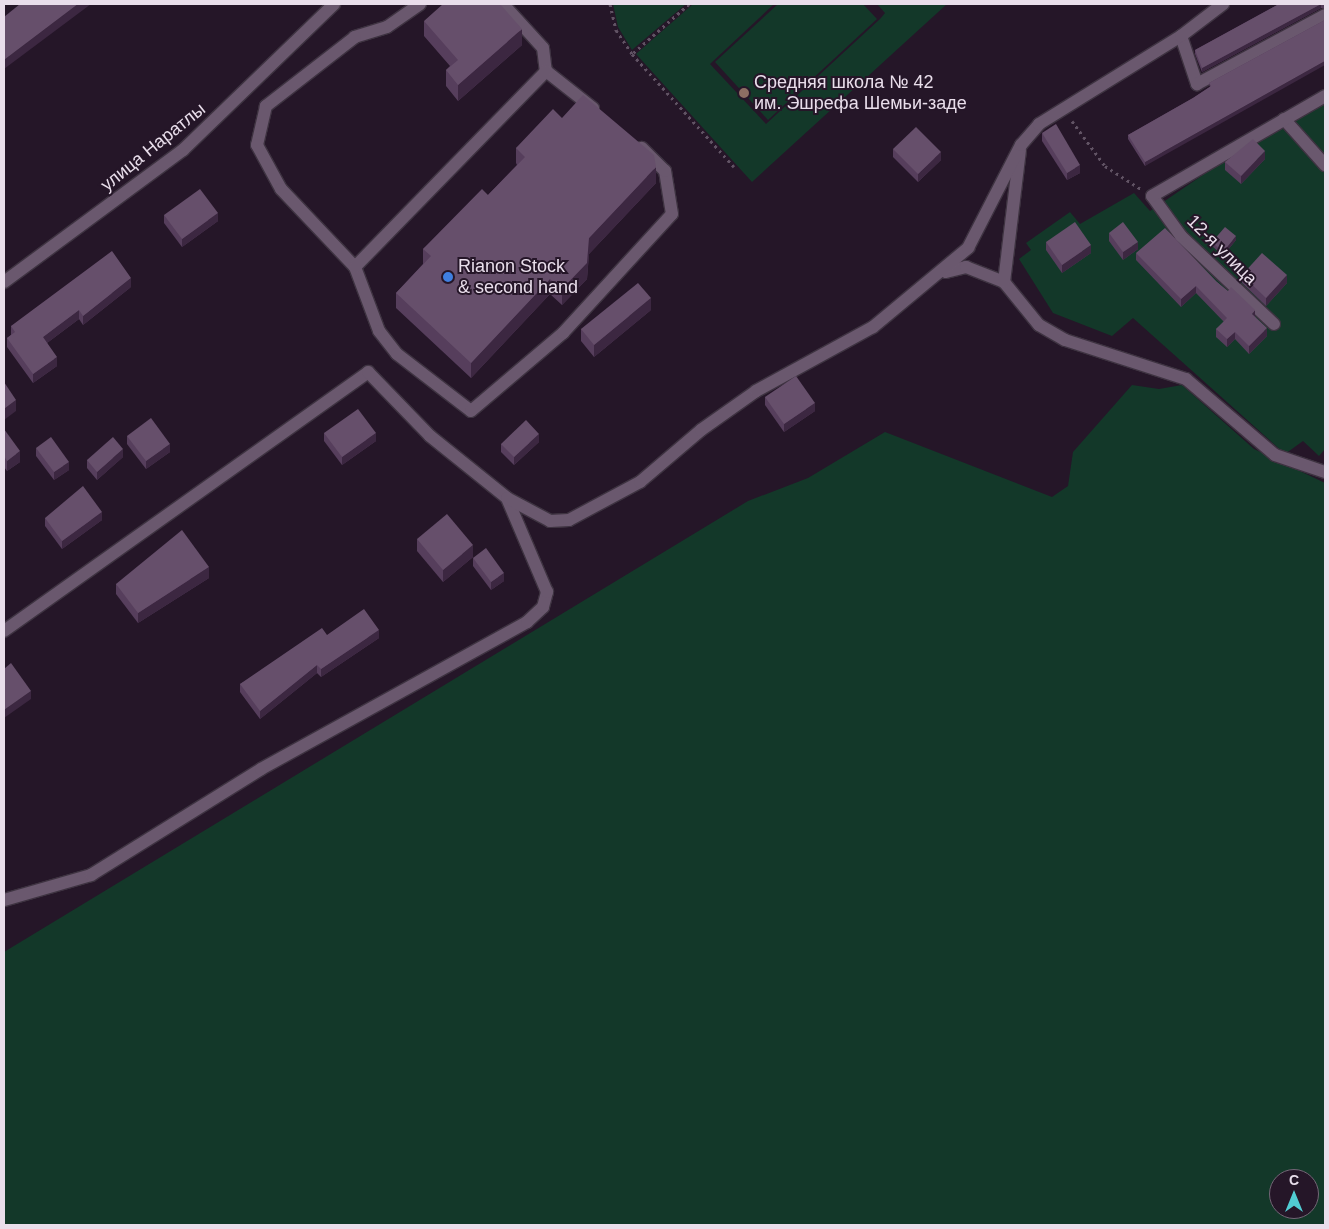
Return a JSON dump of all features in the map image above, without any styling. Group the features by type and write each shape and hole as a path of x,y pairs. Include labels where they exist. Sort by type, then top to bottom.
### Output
{"street":[{"name":"улица Наратлы","path":"4,282 183,150 334,4"},
{"path":"420,4 387,27 355,37 278,96 266,106 257,131 264,161 281,189 355,267 379,331 397,354 471,410 563,333 672,214 665,171 629,138"},
{"path":"503,4 543,48 546,71 607,120"},
{"path":"4,631 368,372 430,436 508,498 550,521 568,520 640,482 701,430 756,391 873,328 944,272 968,248 1021,145 1039,124 1065,110 1100,83 1180,36 1209,7 1222,4"},
{"path":"1180,36 1197,84 1325,15"},
{"path":"355,267 546,71"},
{"path":"1152,196 1325,96"},
{"path":"1284,119 1325,165"},
{"path":"1004,282 1021,145"},
{"name":"12-я улица","path":"1152,196 1181,236 1274,324"},
{"path":"944,272 966,267 1004,282 1039,325 1065,340 1186,379 1275,455 1325,472"},
{"path":"4,900 91,875 261,769 527,622 543,607 547,592 508,498"}],"path":[{"path":"610,4 616,30 632,54 734,167"},
{"path":"632,54 689,4"},
{"path":"1065,110 1104,166 1152,196"}],"green space":[{"path":"613,4 686,4 632,50 618,27"},
{"path":"693,4 774,4 710,64 766,124 880,19 885,13 877,4 947,4 752,182 636,54"},
{"path":"778,4 863,4 877,19 768,120 715,62"},
{"path":"1325,104 1325,449 1319,456 1303,441 1285,454 1133,318 1112,336 1053,313 1019,259 1031,250 1026,243 1070,212 1080,224 1134,193 1150,211 1216,166"},
{"path":"1132,385 1159,389 1182,385 1254,449 1325,483 1325,1225 4,1225 4,952 748,501 808,478 885,432 1052,497 1068,486 1073,452"}],"building":[{"path":"20,4 78,4 4,60 4,17"},
{"path":"443,4 500,4 522,29 458,85 446,70 458,60 424,21"},
{"path":"1279,4 1321,4 1202,68 1195,50"},
{"path":"1325,20 1325,61 1145,162 1128,135 1193,98 1211,86 1209,83"},
{"path":"583,95 654,155 656,167 589,238 587,263 562,289 550,279 471,363 396,293 431,256 423,249 482,189 488,195 525,157 516,148 553,109 562,118"},
{"path":"1056,124 1080,165 1067,173 1042,133"},
{"path":"916,127 941,152 918,174 893,149"},
{"path":"1253,139 1265,151 1241,176 1225,162"},
{"path":"200,189 218,213 182,239 164,215"},
{"path":"1075,222 1091,245 1062,265 1046,242"},
{"path":"1123,222 1138,242 1123,252 1109,233"},
{"path":"1225,227 1236,236 1223,252 1212,242"},
{"path":"1165,228 1217,282 1228,291 1231,287 1255,310 1252,314 1267,328 1249,346 1235,332 1227,339 1216,329 1227,318 1196,286 1181,299 1136,253"},
{"path":"112,251 131,278 83,316 79,310 43,337 57,357 33,374 7,338 15,332 11,326"},
{"path":"1262,253 1287,275 1266,298 1242,275"},
{"path":"638,283 651,298 594,345 581,329"},
{"path":"796,376 815,403 784,424 765,397"},
{"path":"4,382 16,400 4,409"},
{"path":"358,409 376,433 342,457 324,433"},
{"path":"151,418 170,444 146,461 127,436"},
{"path":"526,420 539,434 514,457 501,444"},
{"path":"4,429 20,451 7,461 4,456"},
{"path":"51,437 69,462 54,472 36,448"},
{"path":"113,437 123,449 97,472 87,460"},
{"path":"83,486 102,512 62,541 45,518"},
{"path":"447,514 473,545 443,570 417,539"},
{"path":"182,530 209,567 138,613 116,584"},
{"path":"486,548 504,573 491,582 473,558"},
{"path":"364,609 379,630 321,669 317,665 260,711 240,684 322,628 327,635"},
{"path":"11,663 31,691 4,710 4,669"}],"place":[{"name":"Средняя школа № 42 им. Эшрефа Шемьи-заде","path":"744,93"},
{"name":"Rianon Stock & second hand","path":"448,277"}]}
